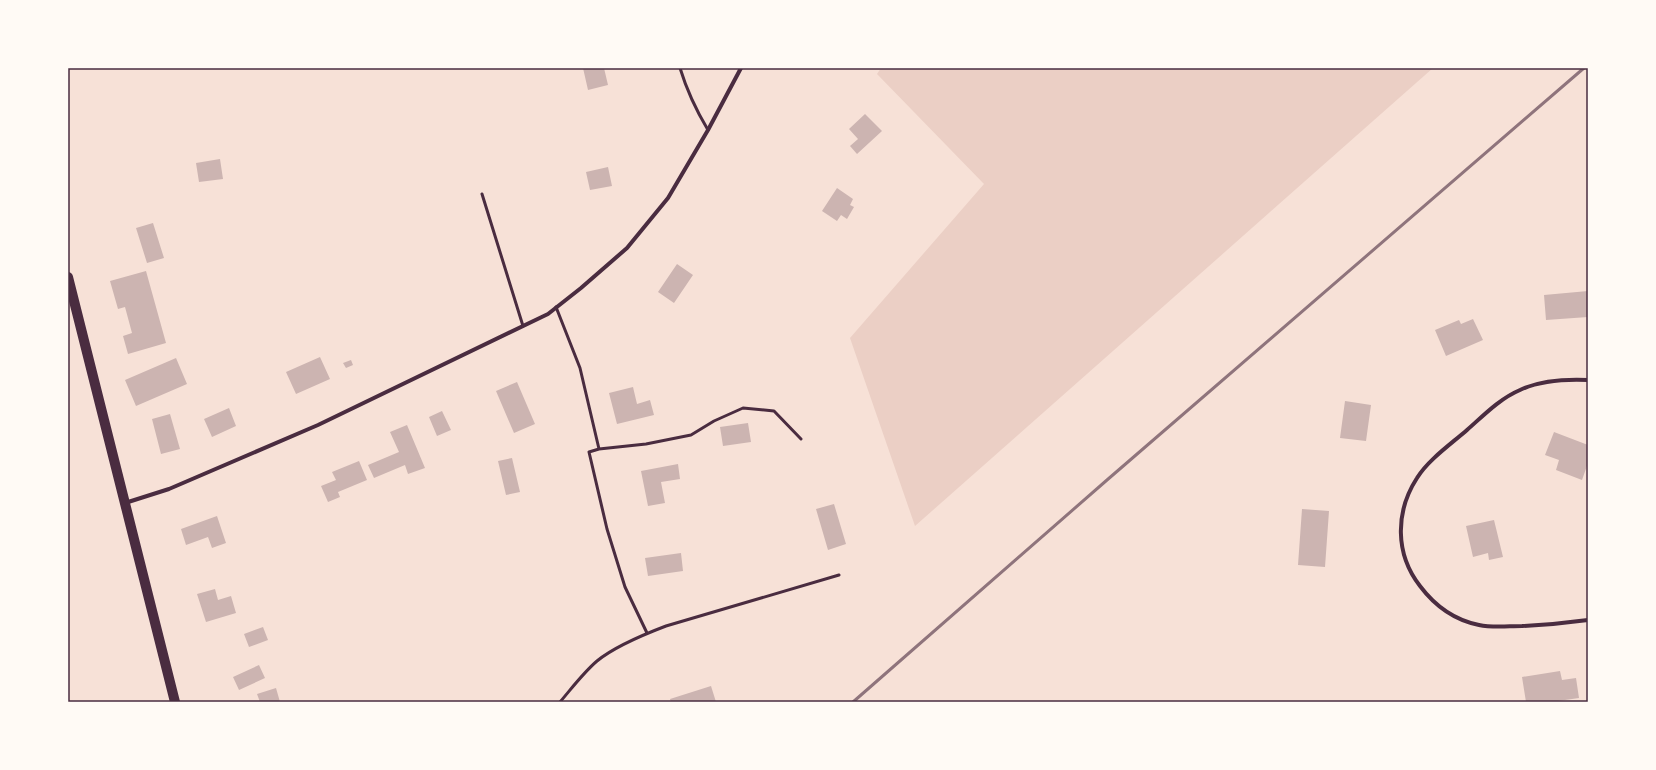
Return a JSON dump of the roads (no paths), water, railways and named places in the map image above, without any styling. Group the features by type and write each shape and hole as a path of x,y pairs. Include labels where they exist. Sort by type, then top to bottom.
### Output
{"main road":[{"path":"68,277 175,702"}],"street":[{"path":"125,503 169,489 318,425 548,314 581,288 626,248 668,198 708,130 741,68"},
{"path":"1588,380 1567,379 1540,383 1519,390 1497,404 1436,457 1417,477 1407,497 1401,517 1401,538 1406,562 1416,581 1442,610 1479,625 1504,626 1552,624 1588,620"}],"lane":[{"path":"680,68 687,90 696,110 708,130"},
{"path":"482,194 523,326"},
{"path":"556,307 580,368 599,449"},
{"path":"647,633 625,587 607,529 589,452 599,449 646,444 690,435 714,421 743,408 774,410 801,440"},
{"path":"560,702 581,677 599,660 647,633 666,626 839,575"}],"railway":[{"path":"853,702 1107,480 1584,68"}]}
